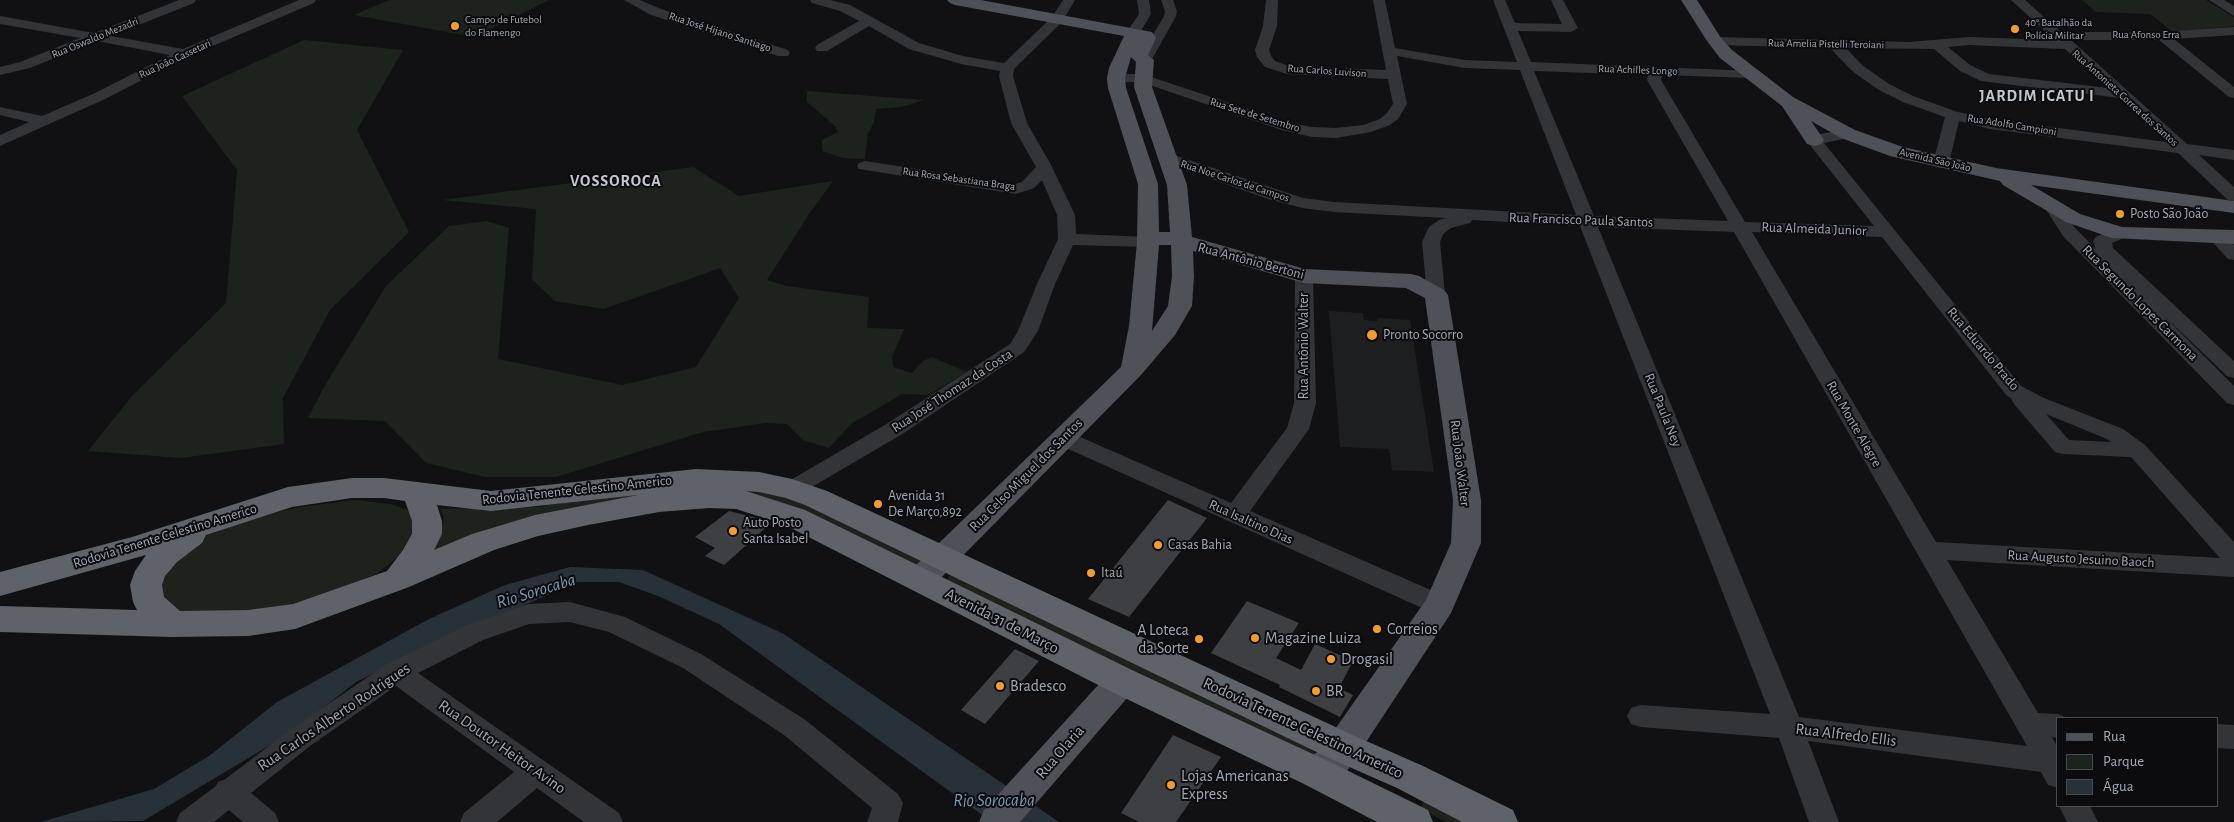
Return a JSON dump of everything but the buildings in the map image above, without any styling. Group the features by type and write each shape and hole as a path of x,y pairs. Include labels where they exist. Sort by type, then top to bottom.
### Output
{"highway":[{"name":"Rodovia Tenente Celestino Americo","path":"0,584 80,563 288,497 320,491 384,488 418,494 491,501 696,479 759,482 792,489 816,498 931,569"},
{"path":"398,579 415,556 427,534 427,521 418,494"},
{"name":"Rodovia Tenente Celestino Americo","path":"0,619 172,624 248,624 295,616 398,579 483,542 535,526 588,514 659,502 709,498 736,499 759,505 931,569"},
{"path":"172,624 149,602 146,585 152,571 166,554 204,525"},
{"name":"Avenida 31 de Março","path":"931,569 1107,636"},
{"name":"Avenida 31 de Março","path":"931,569 1085,662 1122,681"},
{"name":"Rodovia Tenente Celestino Americo","path":"1107,636 1410,777 1498,822"},
{"path":"1122,681 1317,773 1414,822"}],"main road":[{"path":"955,0 1146,35 1148,38 1139,56 1143,75"},
{"name":"Avenida São João","path":"1689,0 1715,41 1726,54 1787,101 1848,134 1897,152 1996,174 2234,207"},
{"path":"1132,370 1142,326 1148,242 1148,184 1137,121 1126,114 1117,83 1118,68 1133,33"},
{"name":"Rua Celso Miguel dos Santos","path":"931,569 1132,370 1166,330 1180,306 1183,276 1177,185 1143,75"},
{"path":"1787,101 1814,140"},
{"path":"1143,155 1158,152 1168,158"},
{"path":"1996,174 2082,222 2120,233 2225,237"},
{"path":"2051,205 2052,198 2056,193 2063,190 2089,188"},
{"name":"Rua Antônio Bertoni","path":"1148,242 1167,246 1182,242 1304,276 1411,281"},
{"path":"1411,281 1436,296"},
{"name":"Rua João Walter","path":"1317,773 1334,760 1440,605 1466,543 1467,500 1436,296"},
{"name":"Rua Olaria","path":"997,822 1122,681"}],"street":[{"name":"Rua Oswaldo Mezadri","path":"0,71 25,65 190,0"},
{"name":"Rua João Cassetari","path":"0,141 100,96 184,53 310,0"},
{"name":"Rua José Hijano Santiago","path":"630,0 656,12 783,53"},
{"path":"824,0 845,8 914,46 936,53 1007,68 1057,19 1065,1"},
{"path":"1133,33 1145,14 1143,0"},
{"path":"1143,75 1170,16 1171,11 1167,0"},
{"name":"Rua Sete de Setembro","path":"1117,83 1143,75 1175,90 1287,127 1312,132 1336,133 1366,129 1385,122 1393,116 1400,104 1379,0"},
{"name":"Rua Paula Ney","path":"1499,0 1789,727 1824,822"},
{"path":"1509,27 1572,28 1557,0"},
{"name":"Rua Antonieta Correa dos Santos","path":"2017,0 2124,94 2234,196"},
{"path":"2215,0 2234,12"},
{"name":"Rua Carlos Luvison","path":"1271,2 1270,26 1262,50 1264,57 1270,64 1287,70 1394,75"},
{"path":"0,20 184,53"},
{"path":"822,48 869,21"},
{"name":"Rua Afonso Erra","path":"1937,46 1951,42 1969,41 2062,40 2234,31"},
{"path":"2162,36 2234,94"},
{"name":"Rua Amelia Pistelli Teroiani","path":"1715,41 1937,46"},
{"name":"Rua Adolfo Campioni","path":"1835,45 1857,68 1884,87 1916,102 1953,115 1990,124 2234,155"},
{"path":"1937,46 1965,68 1986,78 2124,94"},
{"name":"Rua Achilles Longo","path":"1390,50 1465,64 1750,74"},
{"name":"Rua José Thomaz da Costa","path":"792,489 896,428 1017,348 1028,331 1046,284 1067,239 1066,215 1044,167 1019,123 1006,76 1007,68"},
{"name":"Rua Monte Alegre","path":"1656,71 1654,80 2030,724 2054,769"},
{"path":"0,111 42,121"},
{"path":"1941,163 1953,115"},
{"path":"1814,140 1848,134"},
{"name":"Rua Eduardo Prado","path":"1814,140 2014,390 2037,403 2115,434 2137,450 2234,558"},
{"name":"Rua Noe Carlos de Campos","path":"1168,158 1274,196 1302,203 1422,213"},
{"name":"Rua Rosa Sebastiana Braga","path":"864,166 1016,189 1028,185 1044,167"},
{"name":"Rua Segundo Lopes Carmona","path":"2051,205 2070,232 2084,247 2234,398"},
{"path":"1411,281 1418,276 1424,266 1422,213"},
{"name":"Rua Francisco Paula Santos","path":"1422,213 1739,227"},
{"name":"Rua João Walter","path":"1436,296 1430,242 1435,231 1445,224 1474,216"},
{"name":"Rua Almeida Junior","path":"1739,227 1889,232"},
{"path":"2120,233 2102,241 2104,248 2234,372"},
{"path":"2225,237 2234,255"},
{"name":"Rua Antônio Bertoni","path":"1067,239 1148,242"},
{"path":"2084,247 2104,248"},
{"name":"Rua Antônio Walter","path":"1235,515 1298,429 1305,403 1304,276"},
{"path":"2014,390 2063,447 2137,450"},
{"name":"Rua Isaltino Dias","path":"1063,438 1440,605"},
{"name":"Rua Augusto Jesuino Baoch","path":"1928,550 2234,568"},
{"name":"Rua Carlos Alberto Rodrigues","path":"191,822 228,791 300,738 396,672 474,633 528,614 570,612 616,624 692,661 794,726 888,803 882,822"},
{"name":"Rua Doutor Heitor Avino","path":"396,672 608,822"},
{"name":"Rua Alfredo Ellis","path":"1641,716 1789,727 2054,769"},
{"path":"2030,724 2056,726"},
{"path":"2219,736 2234,736"},
{"path":"475,822 536,771"},
{"path":"228,791 264,822"},
{"path":"2075,807 2083,822"}],"shaded area":[{"path":"1329,311 1363,313 1364,320 1377,321 1378,318 1410,320 1434,472 1392,470 1389,449 1340,447"}],"green space":[{"name":"Campo de Futebol do Flamengo","path":"389,0 549,0 474,37 354,15"},
{"path":"2082,0 2206,0 2234,17 2234,26 2174,33 2150,14 2096,12"},
{"path":"304,40 403,50 357,130 409,232 330,310 283,398 284,444 181,458 88,451 132,396 226,303 237,170 182,96"},
{"path":"807,91 924,100 901,107 876,109 874,122 868,134 865,159 843,158 822,151 822,140 838,132 835,126 807,102"},
{"path":"693,167 739,196 833,181 809,214 767,280 786,286 869,297 867,328 904,329 892,357 893,367 912,373 923,361 932,357 967,372 928,395 902,394 851,424 829,448 803,440 787,424 766,423 703,432 556,477 485,477 426,463 385,421 308,418 324,387 386,286 449,226 487,221 509,228 498,359 622,385 696,367 739,298 720,268 604,309 555,301 532,279 536,209 442,200"},
{"path":"683,483 802,497 926,560 917,570 784,504 561,512 500,525 460,540 422,559 440,533 444,519 441,509 538,507"},
{"path":"355,500 390,504 408,510 415,520 414,534 400,555 378,573 329,594 265,611 183,612 167,608 155,593 162,572 193,541 246,519 300,507"},
{"path":"950,574 1305,740 1317,755 1309,756 950,583 947,579"},
{"path":"1423,801 1465,822 1446,822 1421,809"}],"water":[{"name":"Rio Sorocaba","path":"570,567 643,570 784,634 1059,822 992,822 719,624 658,596 619,582 578,582 449,637 356,682 292,732 143,821 41,822 154,789 209,756 277,702 429,619 505,585"}],"place":[{"name":"Campo de Futebol do Flamengo","path":"455,26"},
{"name":"40° Batalhão da Polícia Militar","path":"2015,29"},
{"name":"Posto São João","path":"2120,214"},
{"name":"Pronto Socorro","path":"1372,335"},
{"name":"Avenida 31 De Março,892","path":"878,504"},
{"name":"Auto Posto Santa Isabel","path":"733,531"},
{"name":"Casas Bahia","path":"1158,545"},
{"name":"Itaú","path":"1091,573"},
{"name":"Correios","path":"1377,629"},
{"name":"Magazine Luiza","path":"1255,638"},
{"name":"A Loteca da Sorte","path":"1199,639"},
{"name":"Drogasil","path":"1331,659"},
{"name":"Bradesco","path":"1000,686"},
{"name":"BR","path":"1316,691"},
{"name":"Lojas Americanas Express","path":"1171,785"}],"district":[{"name":"JARDIM ICATU I","path":"2037,96"},
{"name":"VOSSOROCA","path":"616,181"}]}
